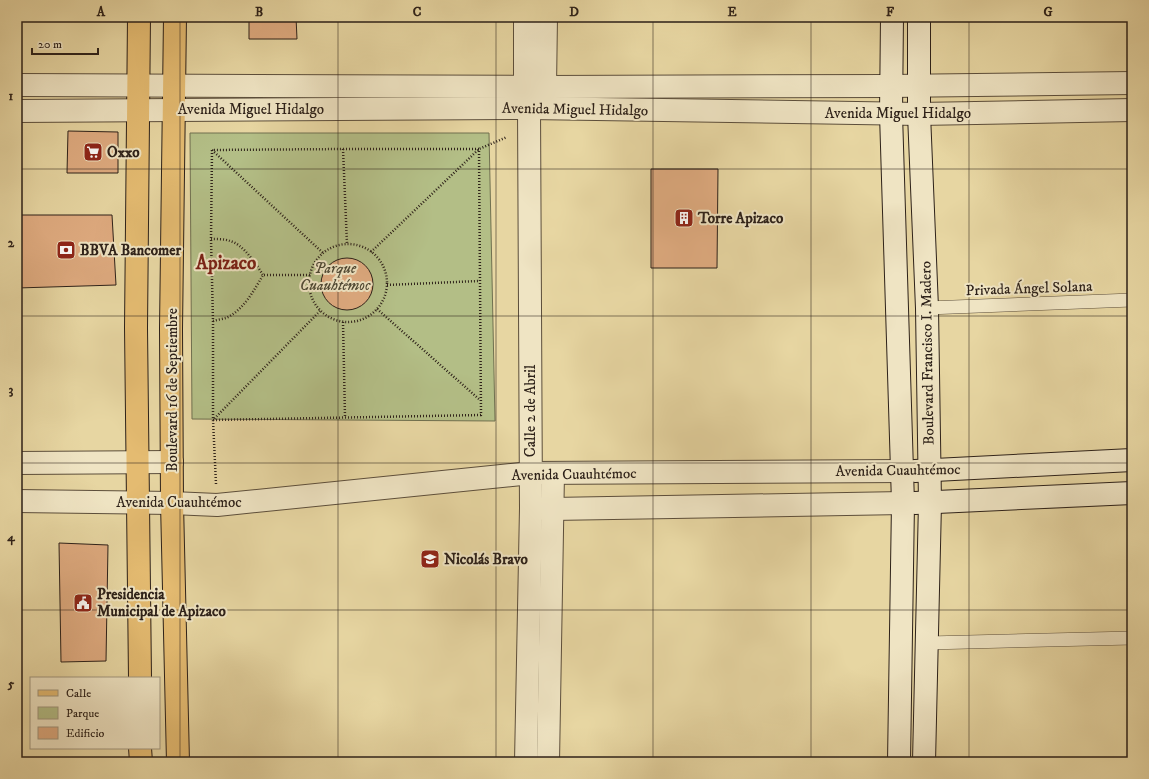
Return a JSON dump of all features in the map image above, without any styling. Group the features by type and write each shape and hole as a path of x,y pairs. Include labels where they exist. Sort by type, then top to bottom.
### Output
{"main road":[{"path":"139,17 136,328 140,677"},
{"name":"Boulevard 16 de Septiembre","path":"175,17 171,329 172,503 178,762"},
{"path":"140,749 140,762"}],"street":[{"path":"525,17 535,86"},
{"path":"535,86 546,17"},
{"name":"Boulevard Francisco I. Madero","path":"892,17 891,114 903,471 899,762"},
{"name":"Boulevard Francisco I. Madero","path":"919,17 918,85 927,308 930,471 928,643 924,762"},
{"name":"Avenida Miguel Hidalgo","path":"17,86 891,86 1132,83"},
{"name":"Calle 2 de Abril","path":"535,86 531,473 542,509"},
{"path":"686,86 687,111"},
{"name":"Avenida Miguel Hidalgo","path":"17,111 139,111 175,109 535,115 687,111 919,114 1132,110"},
{"name":"Avenida Cuauhtémoc","path":"17,501 217,505 531,473 930,471 1132,460"},
{"path":"17,463 172,462"},
{"name":"Calle 2 de Abril","path":"526,762 538,703 542,509 553,473"},
{"path":"542,509 903,502 930,503 1132,493"},
{"name":"Calle 2 de Abril","path":"538,703 548,762"}],"lane":[{"name":"Privada Ángel Solana","path":"927,308 1132,300"},
{"path":"928,643 1132,638"}],"path":[{"path":"371,252 479,149 535,115"},
{"path":"343,149 347,244"},
{"path":"212,150 479,149"},
{"path":"213,420 481,415 479,149"},
{"path":"212,150 211,239 214,321 213,420 217,505"},
{"path":"212,150 323,253"},
{"path":"211,239 232,241 246,251 263,275"},
{"path":"347,244 360,246 371,252 380,261 385,273 387,285 384,298 377,309 368,317 356,322 343,322 330,318 320,311 313,300 309,288 310,275 315,263 323,253 334,246 347,244"},
{"path":"263,275 310,275"},
{"path":"214,321 226,318 236,312 253,293 263,275"},
{"path":"387,285 479,282"},
{"path":"377,309 480,401"},
{"path":"213,420 320,311"},
{"path":"343,322 345,417"}],"green space":[{"name":"Parque Cuauhtémoc","path":"190,133 489,133 495,421 192,419"}],"building":[{"path":"249,17 296,17 297,39 249,39"},
{"name":"Oxxo","path":"68,131 118,132 118,173 67,173"},
{"name":"Torre Apizaco","path":"651,169 718,169 717,268 651,268"},
{"name":"BBVA Bancomer","path":"17,215 112,215 116,285 17,288"},
{"path":"347,258 357,260 365,266 371,274 373,284 371,294 365,302 357,308 347,310 337,308 329,302 323,294 321,284 323,274 329,266 337,260"},
{"name":"Presidencia Municipal de Apizaco","path":"59,543 108,545 106,661 61,662"}],"place":[{"name":"Oxxo","path":"93,152"},
{"name":"Torre Apizaco","path":"684,218"},
{"name":"BBVA Bancomer","path":"66,250"},
{"name":"Nicolás Bravo","path":"430,559"},
{"name":"Presidencia Municipal de Apizaco","path":"83,603"}],"district":[{"name":"Apizaco","path":"226,262"}]}
